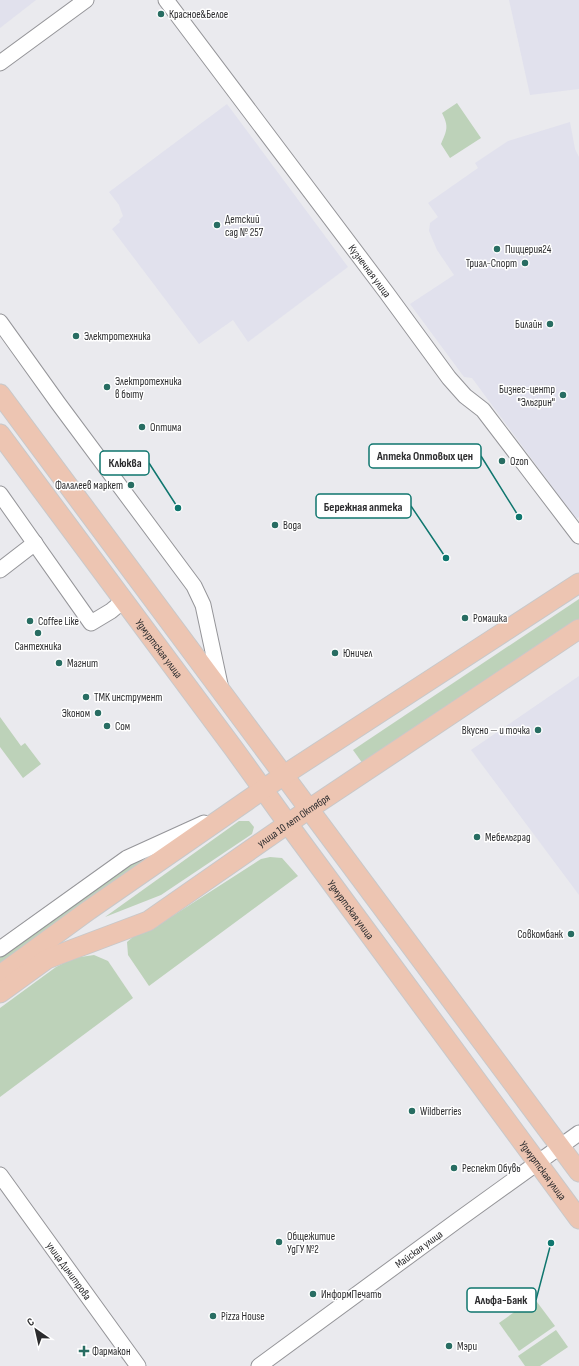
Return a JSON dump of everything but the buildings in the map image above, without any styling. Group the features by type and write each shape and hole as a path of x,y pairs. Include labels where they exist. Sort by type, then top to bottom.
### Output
{"main road":[{"path":"0,394 579,1172"},
{"name":"Удмуртская улица","path":"0,434 234,749 538,1163 578,1211"},
{"path":"0,975 89,910 240,807 284,775 579,583"},
{"name":"улица 10 лет Октября","path":"0,993 47,959 148,921 309,809 579,629"}],"street":[{"path":"0,63 86,0"},
{"name":"Кузнечная улица","path":"166,0 379,282 449,378 465,396 483,410 579,536"},
{"path":"0,322 58,403 194,586 202,605 222,692"},
{"path":"0,494 91,623 123,601"},
{"path":"0,570 35,543"},
{"path":"0,949 127,858 240,807"},
{"name":"Майская улица","path":"259,1366 579,1133"},
{"name":"улица Димитрова","path":"0,1175 138,1366"}],"shaded area":[{"path":"0,0 36,0 0,28"},
{"path":"509,0 579,0 579,89 530,95"},
{"name":"Детский сад № 257","path":"227,104 348,267 248,342 233,320 199,344 112,229 120,222 119,220 123,216 119,205 109,192"},
{"name":"Бизнес-центр \"Эльгрин\"","path":"570,122 575,149 579,157 579,517 576,519 472,378 464,377 410,304 454,275 437,250 429,231 430,223 438,217 428,203 478,168 475,163 508,141"},
{"path":"579,676 579,895 471,750"}],"green space":[{"path":"457,103 481,138 450,158 441,144 446,128 446,122 442,113"},
{"path":"579,599 579,619 363,764 353,750"},
{"path":"0,717 21,746 25,743 41,764 23,778 0,747"},
{"path":"239,821 249,821 254,827 252,834 161,895 105,917"},
{"path":"171,844 0,968 0,956 136,856"},
{"path":"270,857 282,858 298,876 149,986 128,955 127,942 133,937 157,926 261,859"},
{"path":"94,955 108,961 133,998 0,1097 0,1008 56,967 74,958"},
{"path":"534,1298 555,1326 519,1351 499,1323"},
{"path":"556,1330 568,1347 540,1366 525,1366 518,1356"}],"place":[{"name":"Красное&Белое","path":"161,14"},
{"name":"Детский сад № 257","path":"217,225"},
{"name":"Пиццерия24","path":"497,249"},
{"name":"Триал-Спорт","path":"525,263"},
{"name":"Билайн","path":"550,324"},
{"name":"Электротехника","path":"76,336"},
{"name":"Электротехника в быту","path":"107,387"},
{"name":"Бизнес-центр \"Эльгрин\"","path":"563,395"},
{"name":"Оптима","path":"142,427"},
{"name":"Ozon","path":"502,461"},
{"name":"Фалалеев маркет","path":"131,485"},
{"name":"Клюква","path":"178,508"},
{"name":"Аптека Оптовых цен","path":"519,517"},
{"name":"Вода","path":"275,525"},
{"name":"Бережная аптека","path":"446,558"},
{"name":"Ромашка","path":"465,618"},
{"name":"Coffee Like","path":"30,621"},
{"name":"Сантехника","path":"38,633"},
{"name":"Юничел","path":"335,653"},
{"name":"Магнит","path":"59,663"},
{"name":"ТМК инструмент","path":"86,697"},
{"name":"Эконом","path":"98,713"},
{"name":"Сом","path":"107,726"},
{"name":"Вкусно — и точка","path":"538,730"},
{"name":"Мебельград","path":"477,837"},
{"name":"Совкомбанк","path":"571,934"},
{"name":"Wildberries","path":"412,1111"},
{"name":"Респект Обувь","path":"454,1168"},
{"name":"Общежитие УдГУ №2","path":"279,1242"},
{"name":"Альфа-Банк","path":"551,1243"},
{"name":"ИнформПечать","path":"313,1294"},
{"name":"Pizza House","path":"213,1316"},
{"name":"Мэри","path":"449,1346"},
{"name":"Фармакон","path":"84,1351"}]}
